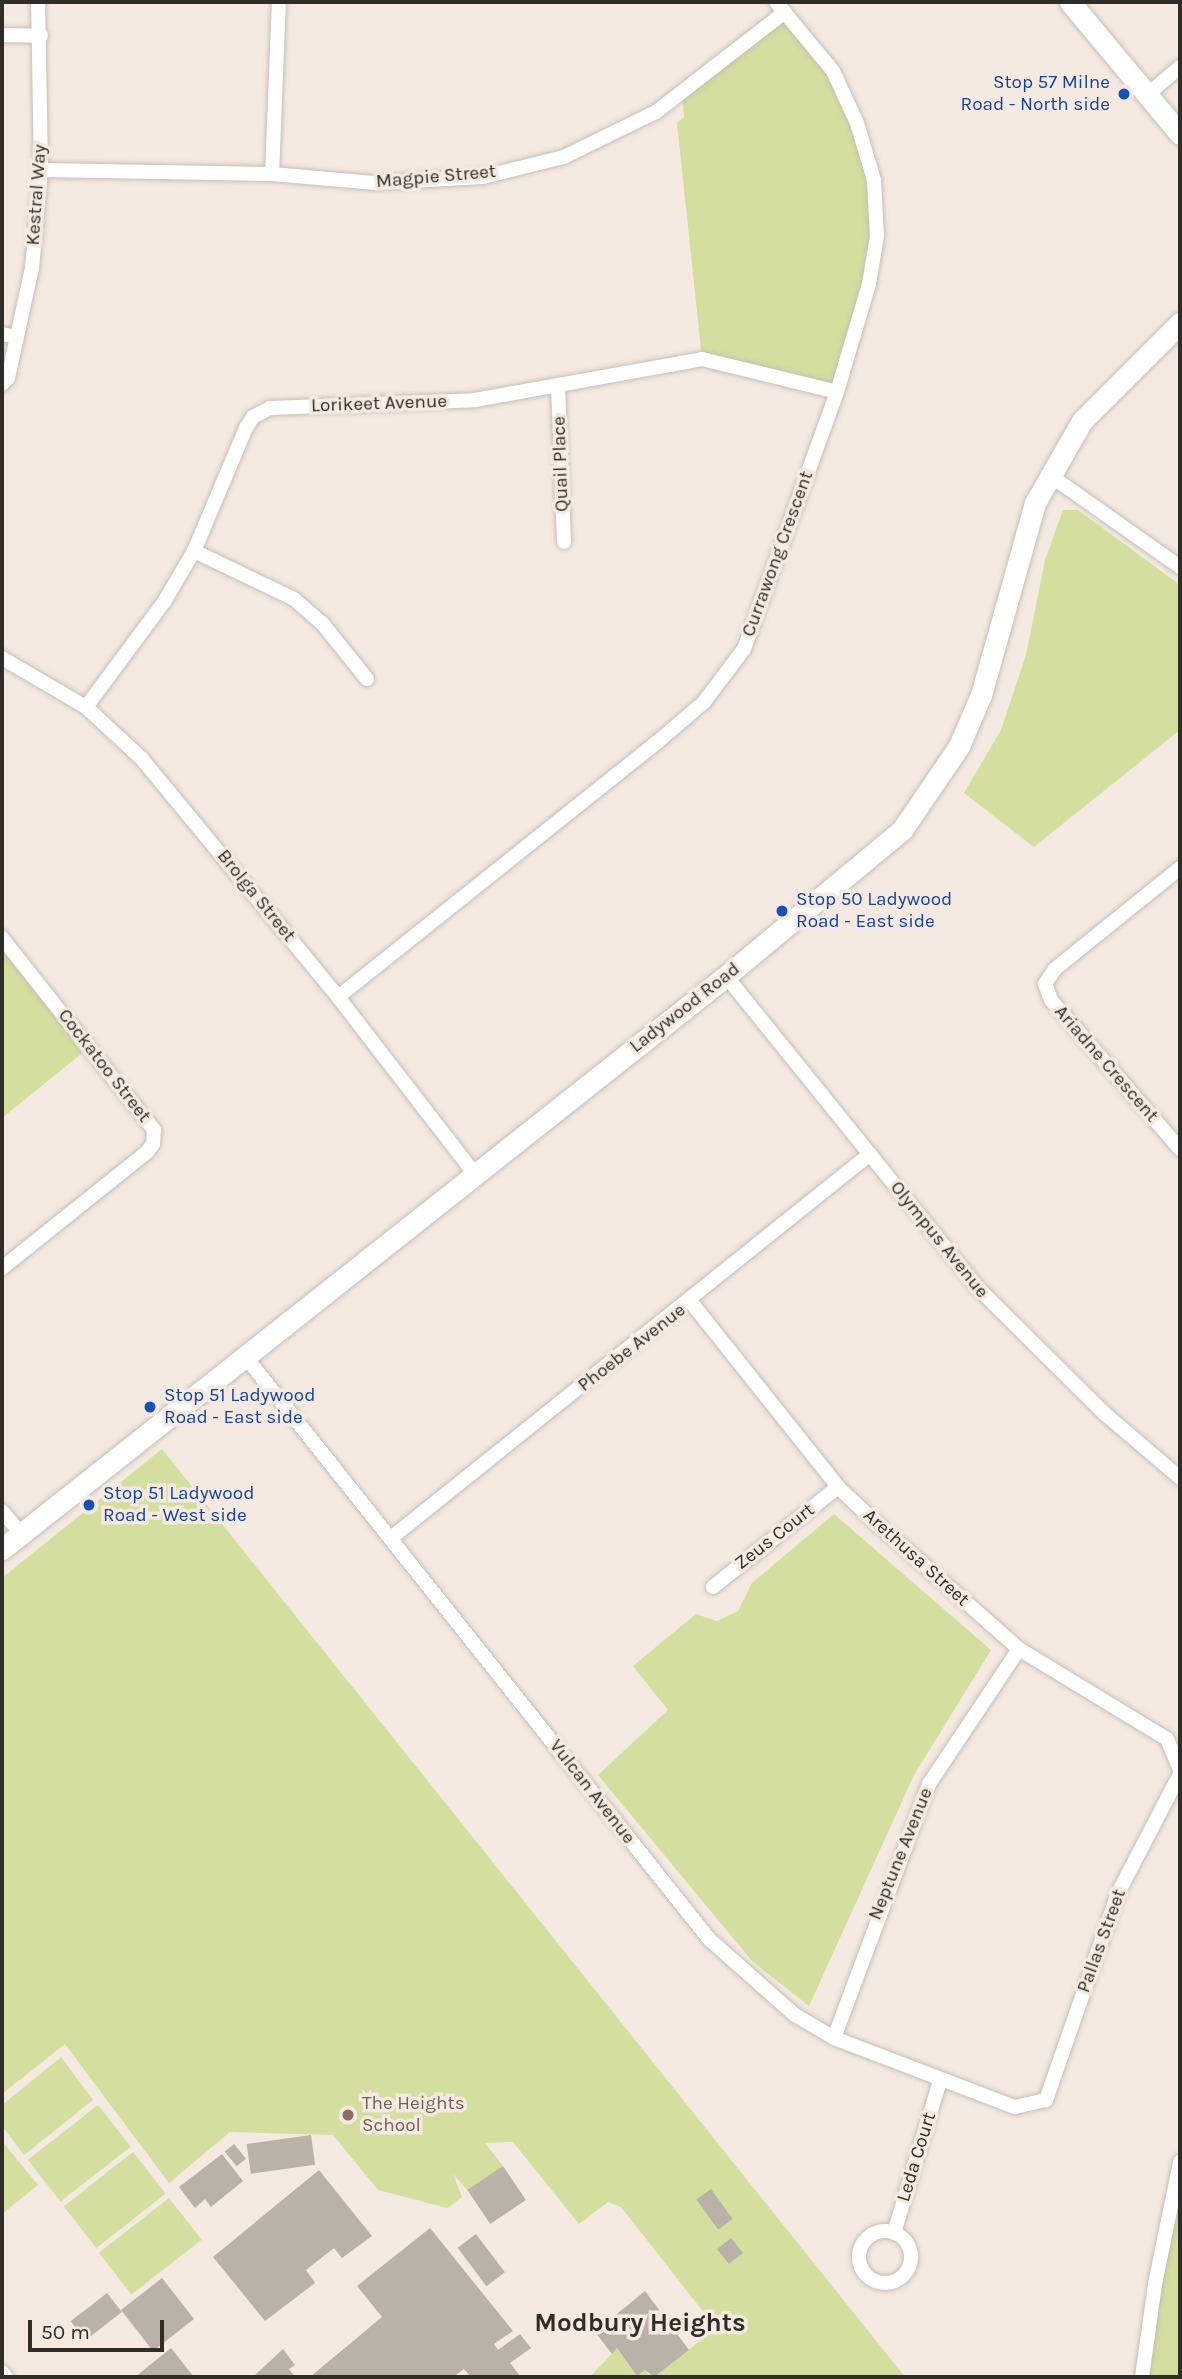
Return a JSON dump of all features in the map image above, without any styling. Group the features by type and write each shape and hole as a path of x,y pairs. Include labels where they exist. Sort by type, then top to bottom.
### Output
{"street":[{"name":"Kestral Way","path":"2,384 8,377 32,268 41,170 41,36 38,2"},
{"path":"272,174 279,2"},
{"path":"1070,2 1180,134"},
{"name":"Magpie Street","path":"41,170 272,174 374,183 469,178 564,157 656,112 780,7"},
{"name":"Currawong Crescent","path":"338,997 704,702 744,649 837,392 869,284 877,236 874,180 857,123 833,71 780,7"},
{"path":"2,35 41,36"},
{"path":"1147,94 1180,67"},
{"name":"Ladywood Road","path":"2,1549 726,976 902,830 935,787 981,695 1035,503 1082,421 1180,323"},
{"path":"2,334 17,337"},
{"name":"Lorikeet Avenue","path":"86,707 164,602 194,551 246,428 253,417 270,408 475,400 702,359 837,392"},
{"name":"Quail Place","path":"558,385 564,542"},
{"path":"1051,476 1180,567"},
{"path":"194,551 294,599 322,622 367,679"},
{"name":"Brolga Street","path":"2,658 86,707 142,759 338,997 474,1173"},
{"name":"Ariadne Crescent","path":"1180,868 1055,969 1045,984 1051,1000 1180,1149"},
{"name":"Cockatoo Street","path":"2,938 154,1130 153,1144 146,1152 2,1268"},
{"name":"Olympus Avenue","path":"726,976 1006,1319 1180,1478"},
{"name":"Phoebe Avenue","path":"391,1538 691,1302 870,1154"},
{"name":"Arethusa Street","path":"691,1302 838,1487 1019,1649 1167,1739 1180,1771"},
{"name":"Vulcan Avenue","path":"244,1356 709,1939 795,2015 834,2038 940,2081 1014,2107 1031,2106"},
{"name":"Zeus Court","path":"713,1587 838,1487"},
{"path":"2,1511 21,1534"},
{"name":"Neptune Avenue","path":"834,2038 929,1784 1019,1649"},
{"name":"Pallas Street","path":"1031,2106 1046,2100 1118,1893 1180,1771"},
{"name":"Leda Court","path":"894,2232 940,2081"},
{"path":"1142,2377 1155,2284 1180,2162"},
{"path":"2,2372 6,2377"}],"green space":[{"path":"785,12 833,71 857,123 877,236 837,392 702,359 677,123 684,117 682,94"},
{"path":"1063,510 1078,510 1180,585 1180,730 1034,847 964,793 1001,730 1026,655 1045,560"},
{"path":"2,938 91,1046 2,1118"},
{"name":"The Heights School","path":"162,1449 905,2377 654,2377 716,2328 621,2207 608,2202 579,2224 513,2142 485,2143 503,2166 469,2192 453,2174 462,2197 447,2208 378,2190 333,2135 230,2132 169,2183 65,2044 2,2094 2,1578"},
{"path":"834,1514 991,1650 914,1775 809,2006 752,1961 598,1775 668,1710 633,1666 696,1614 717,1621 738,1611 752,1583"},
{"path":"61,2057 93,2100 24,2155 2,2126 2,2105"},
{"path":"98,2105 131,2147 60,2202 28,2160"},
{"path":"2,2141 38,2185 2,2214"},
{"path":"133,2152 166,2194 96,2248 64,2206"},
{"path":"1180,2162 1180,2377 1142,2377"},
{"path":"169,2198 202,2240 131,2295 99,2253"},
{"path":"617,2348 637,2376 645,2370 651,2377 590,2377"}],"building":[{"path":"311,2135 315,2165 251,2174 247,2144"},
{"path":"234,2144 246,2159 237,2166 225,2152"},
{"path":"222,2154 243,2181 211,2207 205,2199 195,2208 179,2187"},
{"path":"503,2166 526,2200 490,2224 467,2190"},
{"path":"319,2170 372,2236 342,2258 334,2248 306,2270 315,2283 265,2321 213,2257"},
{"path":"711,2189 733,2219 718,2230 696,2200"},
{"path":"430,2228 513,2331 494,2344 498,2350 520,2334 531,2348 510,2363 521,2377 466,2377 469,2375 464,2369 453,2377 310,2377 382,2317 357,2286"},
{"path":"476,2234 505,2272 487,2286 458,2248"},
{"path":"731,2238 743,2253 729,2264 717,2249"},
{"path":"162,2278 194,2319 153,2351 121,2310"},
{"path":"645,2291 689,2350 654,2377 645,2370 637,2376 617,2348 612,2354 595,2332"},
{"path":"107,2293 122,2312 86,2340 71,2321"},
{"path":"171,2348 194,2377 135,2377"},
{"path":"283,2349 295,2365 289,2369 295,2377 253,2377"}],"place":[{"name":"Stop 57 Milne Road - North side","path":"1124,94"},
{"name":"Stop 50 Ladywood Road - East side","path":"782,911"},
{"name":"Stop 51 Ladywood Road - East side","path":"150,1407"},
{"name":"Stop 51 Ladywood Road - West side","path":"89,1505"},
{"name":"The Heights School","path":"348,2115"}],"district":[{"name":"Modbury Heights","path":"640,2323"}]}
